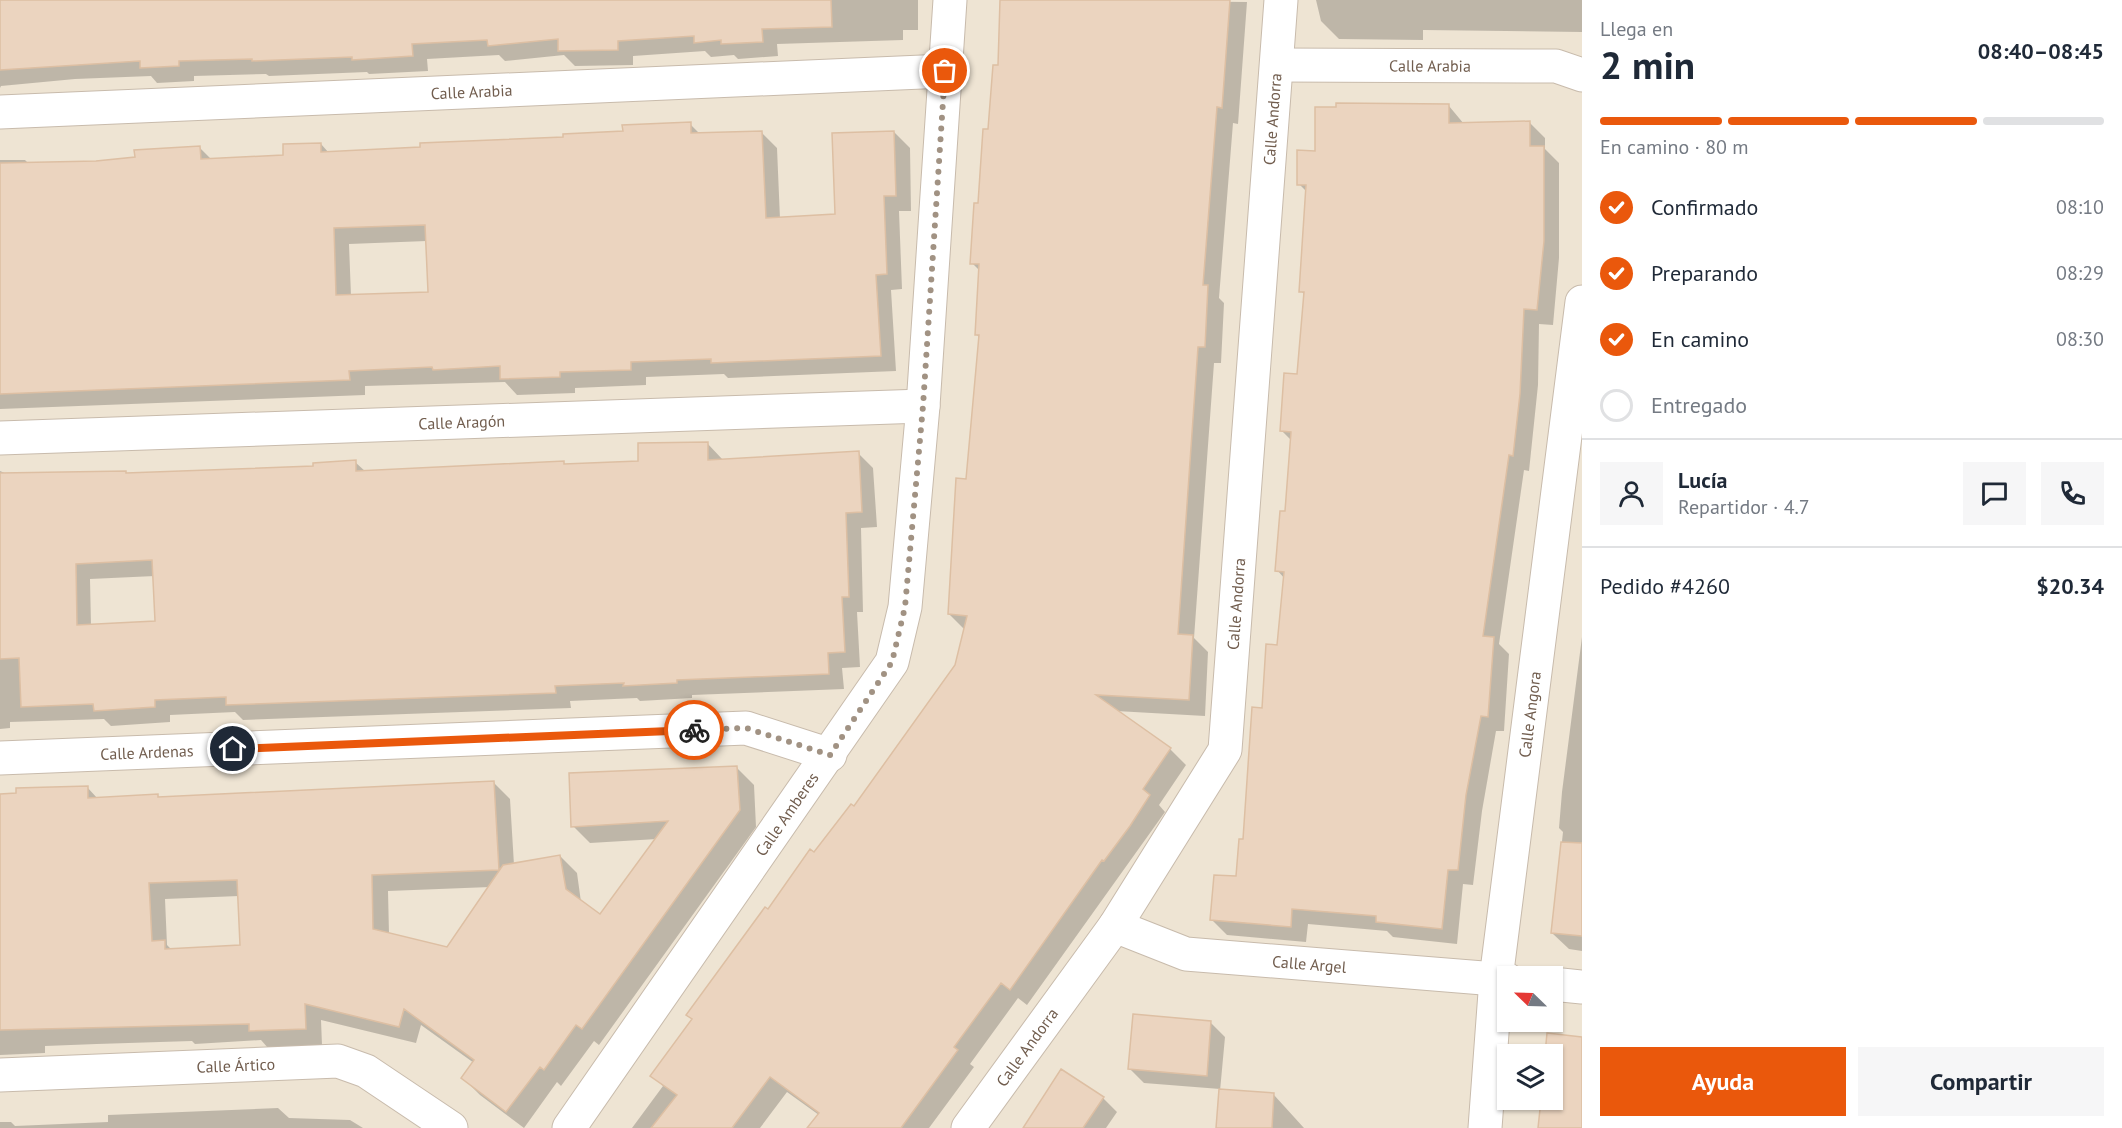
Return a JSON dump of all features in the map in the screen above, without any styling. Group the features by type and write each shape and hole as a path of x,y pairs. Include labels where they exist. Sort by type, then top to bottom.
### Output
{"street":[{"name":"Calle Amberes","path":"569,1128 830,755 892,662 905,607 923,406 950,0"},
{"name":"Calle Andorra","path":"968,1128 1115,926 1225,750 1281,0"},
{"name":"Calle Arabia","path":"1277,65 1556,66 1582,75"},
{"name":"Calle Arabia","path":"0,112 945,71"},
{"name":"Calle Angora","path":"1504,966 1582,302"},
{"name":"Calle Aragón","path":"0,438 923,406"},
{"name":"Calle Ardenas","path":"0,758 746,728 830,755"},
{"name":"Calle Argel","path":"1115,926 1186,954 1497,979"},
{"path":"1563,985 1582,987"},
{"name":"Calle Angora","path":"1485,1128 1497,1023"},
{"name":"Calle Ártico","path":"0,1075 338,1062 366,1071 451,1128"}],"shaded area":[{"path":"0,0 1582,0 1582,1128 0,1128"}],"building":[{"path":"0,0 831,0 832,27 762,29 763,42 721,44 721,40 694,43 694,36 618,41 618,50 558,51 558,39 488,46 487,40 412,44 413,56 352,60 352,57 179,61 179,66 140,68 140,61 0,70"},
{"path":"1000,0 1230,0 1222,108 1217,107 1203,285 1208,285 1205,347 1198,347 1178,634 1193,635 1189,700 1096,695 1171,748 1143,789 1150,795 1130,826 1104,861 1102,860 1010,990 1001,983 954,1047 958,1050 901,1128 807,1128 819,1113 770,1077 732,1128 651,1128 677,1095 650,1076 692,1019 686,1015 765,907 768,909 810,849 814,852 851,804 854,806 955,665 967,616 948,614 956,478 966,479 979,335 975,335 979,264 970,264 974,203 978,203 983,129 988,129 993,65 998,65"},
{"path":"1336,103 1449,104 1449,123 1530,121 1530,146 1544,146 1544,241 1537,310 1524,309 1520,394 1513,456 1509,455 1483,636 1494,637 1488,717 1481,716 1466,795 1458,870 1448,870 1442,929 1376,922 1376,916 1292,909 1291,927 1210,920 1214,875 1236,876 1239,839 1243,839 1252,707 1262,708 1266,644 1277,645 1284,572 1275,571 1280,511 1285,511 1291,432 1280,431 1284,373 1297,374 1304,292 1299,292 1306,185 1297,185 1297,150 1315,151 1315,107 1336,107"},
{"path":"691,122 691,133 762,131 766,218 835,214 832,133 894,131 896,196 884,196 887,274 876,275 881,356 711,363 711,359 631,362 631,370 560,372 560,377 500,379 500,366 433,370 432,367 349,371 350,380 0,394 0,163 96,161 135,157 134,150 200,146 201,159 283,155 283,144 321,143 321,152 420,147 420,143 563,137 563,134 623,131 622,125","holes":["425,225 428,292 336,295 334,228"]},
{"path":"708,442 708,460 859,451 862,512 846,513 849,597 842,597 845,652 828,653 829,674 677,680 677,683 623,686 624,683 555,686 556,693 226,705 226,697 155,700 155,707 94,711 93,704 21,707 19,658 0,659 0,473 126,471 126,473 313,466 313,463 356,460 356,471 564,461 564,464 638,461 638,443","holes":["152,560 155,621 77,625 76,564"]},
{"path":"737,766 740,810 582,1029 576,1025 544,1070 540,1067 506,1112 461,1078 474,1060 404,1009 399,1027 305,1004 306,1029 249,1031 249,1024 0,1030 0,794 16,793 16,788 88,786 88,798 158,794 158,797 494,781 499,870 372,875 373,929 447,947 503,865 560,855 566,889 600,914 668,821 571,827 569,773","holes":["237,880 240,945 165,949 165,940 152,941 149,883"]},
{"path":"1561,842 1582,843 1582,936 1551,933"},
{"path":"1133,1014 1211,1021 1207,1076 1128,1069"},
{"path":"1547,1033 1582,1037 1582,1128 1538,1128 1540,1110 1563,1110 1563,1044 1546,1044"},
{"path":"1061,1069 1104,1097 1083,1128 1023,1128"},
{"path":"1219,1089 1274,1093 1272,1128 1216,1128"}],"way so far":[{"path":"694,730 746,728 830,755 892,662 905,607 923,406 945,71"}],"route":[{"path":"233,749 694,730"}]}
